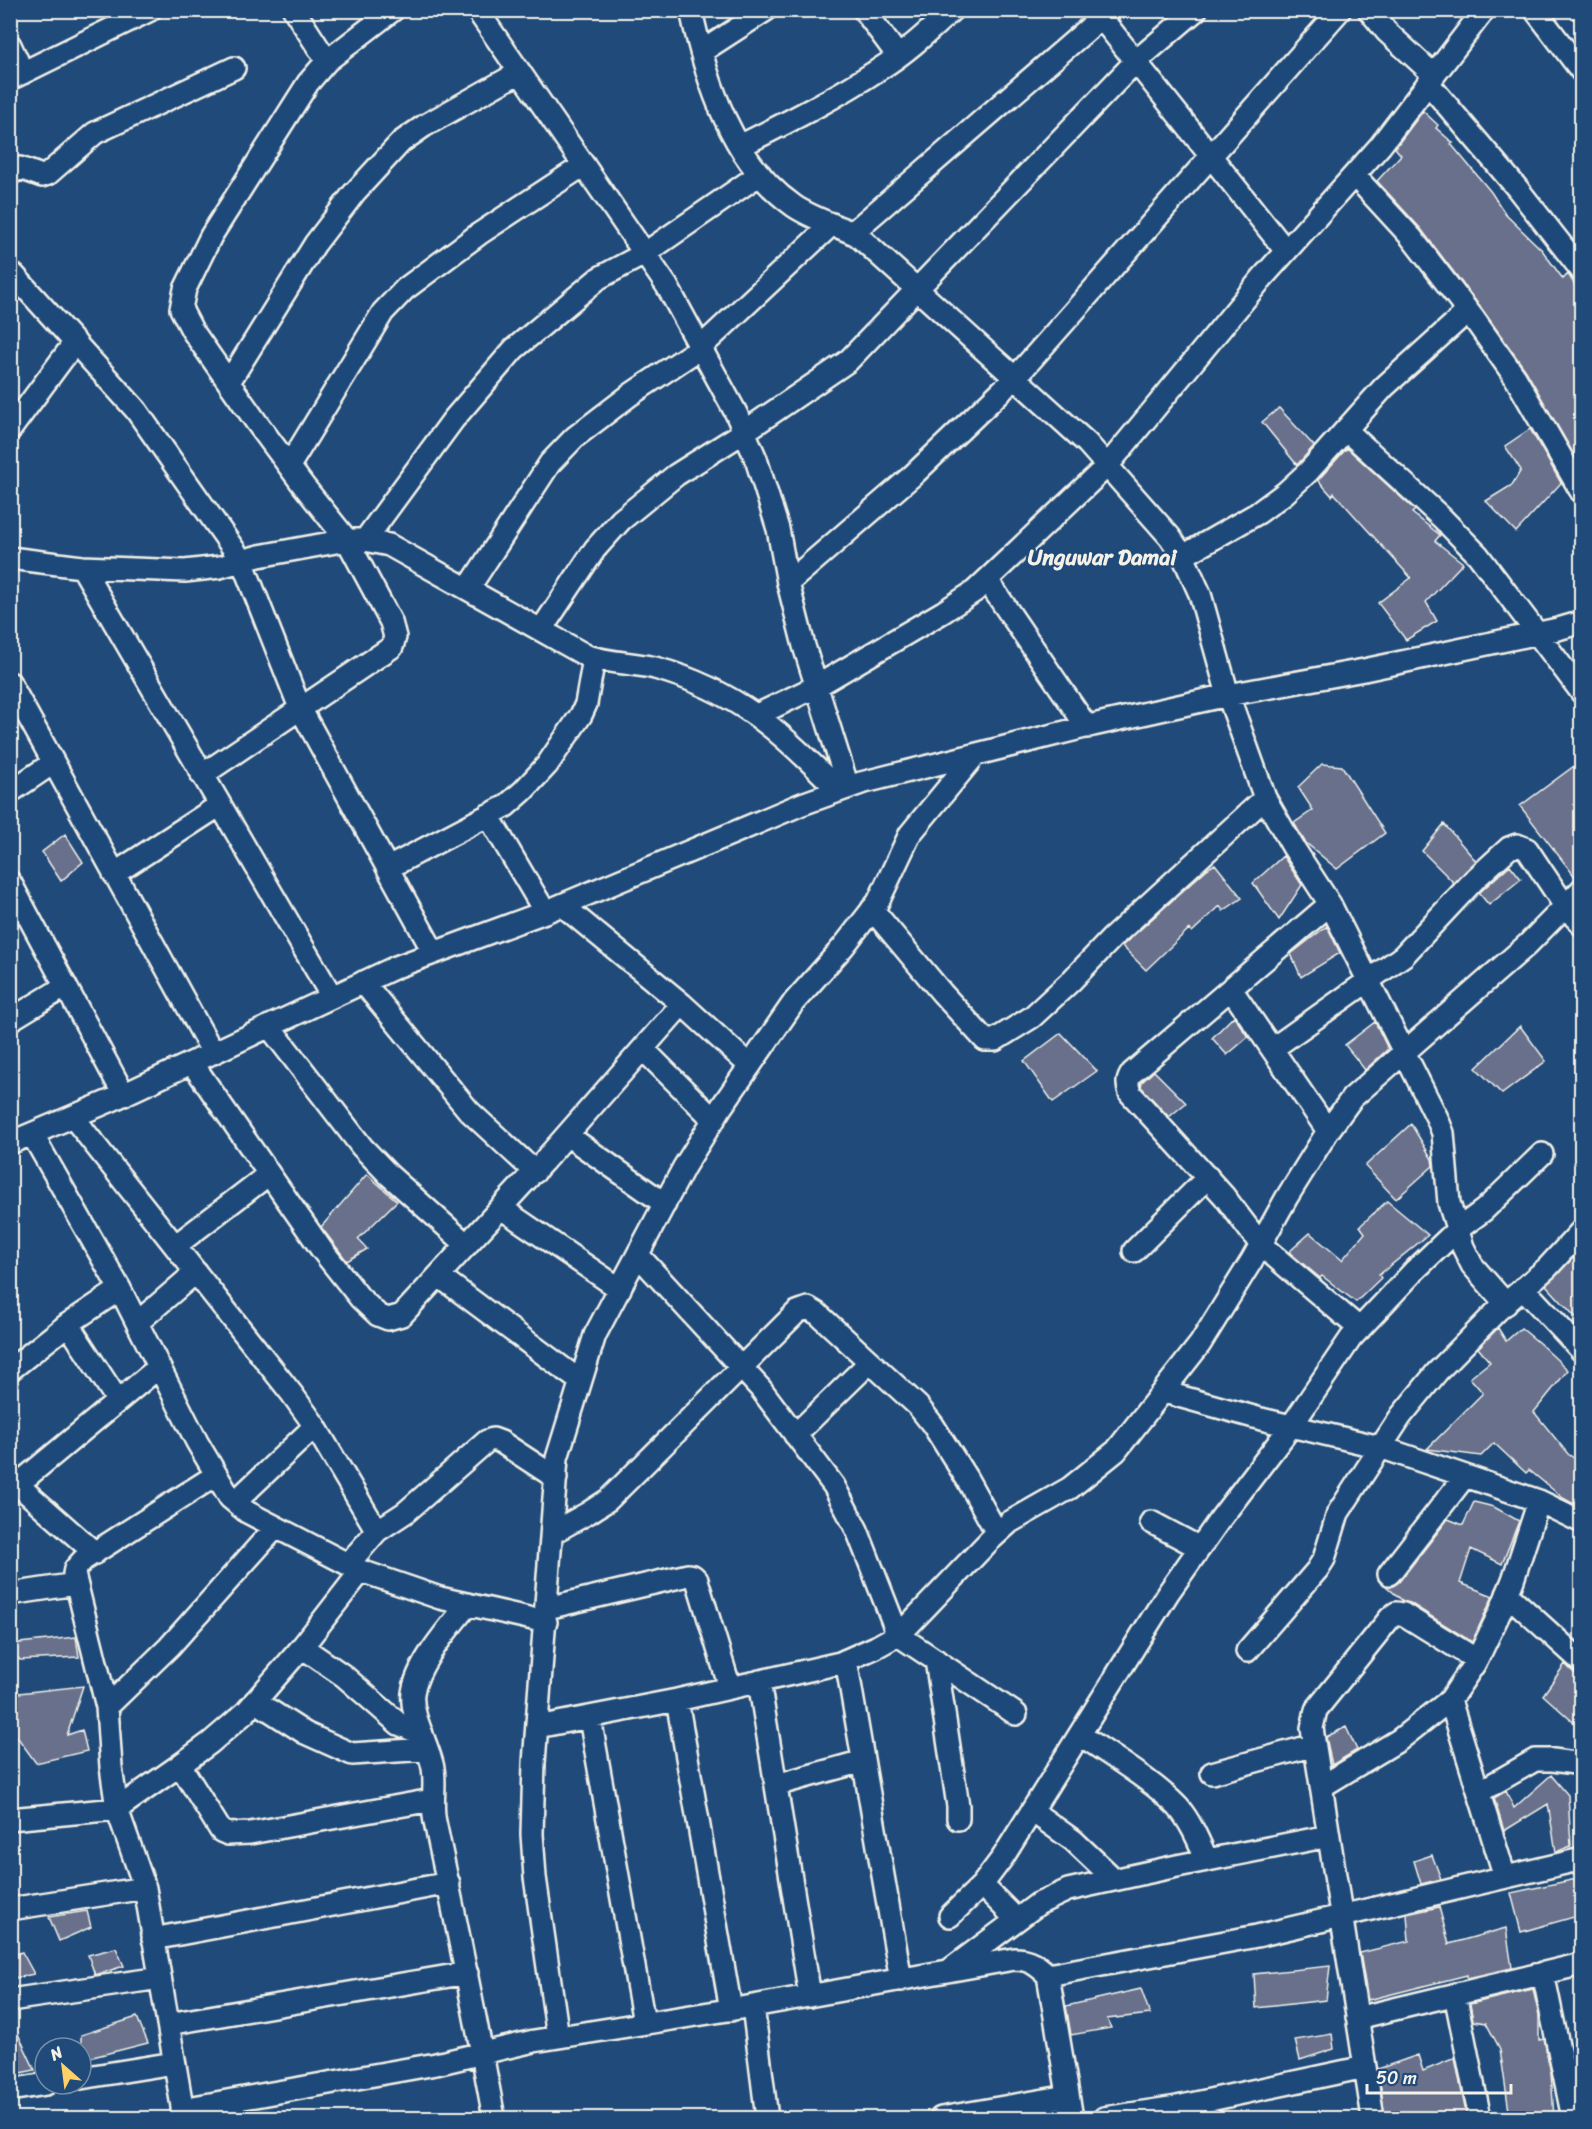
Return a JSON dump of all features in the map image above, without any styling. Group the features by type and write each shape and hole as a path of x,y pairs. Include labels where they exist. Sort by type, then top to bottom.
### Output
{"street":[{"path":"10,45 17,76 150,10"},
{"path":"294,10 327,61"},
{"path":"202,775 392,647 395,637 391,622 356,540 289,466 192,330 181,309 184,289 217,227 308,83 327,61 393,10"},
{"path":"477,10 667,286 744,432 756,459 778,530 788,583 844,789"},
{"path":"690,10 701,52 722,112 747,159 760,174 793,205 809,215 852,233 918,290 1087,443 1170,537 1183,556 1200,594 1228,695 1265,798 1330,904 1437,1118 1443,1133 1449,1203 1457,1230 1472,1265 1506,1304"},
{"path":"701,52 766,10"},
{"path":"864,10 898,56"},
{"path":"740,146 817,107 898,56 952,10"},
{"path":"541,630 595,549 621,520 676,475 848,361 1135,62 1196,10"},
{"path":"788,583 912,476 1015,378 1340,10"},
{"path":"1369,10 1431,79 1581,272"},
{"path":"757,715 817,686 975,591 1108,465 1286,251 1380,146 1484,10"},
{"path":"1535,10 1581,72"},
{"path":"852,233 1102,13 1135,62 1286,251"},
{"path":"10,174 20,168 42,176 48,174 95,133 234,68"},
{"path":"229,382 315,244 354,193 401,142 424,126 519,72"},
{"path":"289,466 383,312 405,289 479,234 584,165"},
{"path":"356,540 514,349 599,278 644,254 760,174"},
{"path":"1354,175 1411,237 1468,311 1515,377 1581,493"},
{"path":"468,589 550,463 575,437 630,394 700,348 832,225"},
{"path":"10,274 14,275 143,419 242,561 300,708 434,953"},
{"path":"1183,556 1250,518 1285,493 1308,472 1384,387 1468,311"},
{"path":"10,430 75,342"},
{"path":"1346,430 1442,518 1478,555 1581,693"},
{"path":"10,558 82,567 185,571 220,567 356,540 389,545 587,656 654,668 717,690 757,715 844,789"},
{"path":"82,567 332,997"},
{"path":"987,579 1087,727"},
{"path":"10,1143 124,1095 396,967 554,908 802,804 844,789 1087,727 1228,695 1364,670 1581,622"},
{"path":"388,868 506,806 547,765 583,709 594,658"},
{"path":"10,683 213,1053"},
{"path":"558,2037 535,1877 532,1834 534,1763 557,1458 580,1381 595,1335 684,1167 794,1002 878,902 910,834 975,755"},
{"path":"10,792 53,763"},
{"path":"872,909 942,993 985,1040 995,1040 1032,1017 1112,938 1265,798"},
{"path":"114,874 220,805"},
{"path":"488,816 554,908 682,1004 750,1066"},
{"path":"1272,1049 1403,956 1475,879 1509,848 1517,845 1527,849 1565,906 1581,925"},
{"path":"10,882 16,905 66,986 124,1095"},
{"path":"537,1727 677,1700 846,1660 898,1635 1010,1522 1070,1488 1116,1451 1200,1344 1328,1131 1353,1098 1527,945 1581,890"},
{"path":"1330,904 1132,1073 1127,1080 1130,1093 1208,1177 1261,1245 1360,1329"},
{"path":"363,982 469,1111 535,1172"},
{"path":"10,1020 66,986"},
{"path":"1231,988 1328,1131"},
{"path":"192,1063 322,1250 360,1298 378,1316 388,1319 402,1315 535,1172 682,1004"},
{"path":"269,1026 362,1147 388,1174 467,1245"},
{"path":"643,1049 714,1120"},
{"path":"73,1117 292,1394 315,1426 377,1531"},
{"path":"32,1134 120,1289 216,1475 224,1489 247,1512 354,1568 440,1598 468,1604 546,1615 688,1575 693,1576 697,1580 730,1688"},
{"path":"567,1134 665,1204"},
{"path":"950,1916 982,1885 1003,1857 1081,1735 1137,1640 1200,1548 1360,1329 1415,1270 1457,1230 1484,1210 1542,1154"},
{"path":"176,1246 269,1174"},
{"path":"1134,1251 1208,1177"},
{"path":"501,1208 620,1289"},
{"path":"1247,1651 1317,1570 1323,1559 1338,1513 1401,1416 1437,1372 1506,1304 1547,1268 1581,1230"},
{"path":"638,1255 761,1389 834,1486 857,1530 898,1635 1016,1714"},
{"path":"137,1323 196,1272"},
{"path":"439,1275 580,1381"},
{"path":"1523,1288 1581,1351"},
{"path":"10,1370 68,1324 120,1289"},
{"path":"552,1533 588,1514 608,1500 797,1312 808,1308 818,1314 918,1406 933,1425 967,1479 997,1533"},
{"path":"68,1324 118,1401"},
{"path":"795,1435 870,1362"},
{"path":"95,1553 14,1481 118,1401 159,1366"},
{"path":"1164,1392 1261,1419 1380,1447 1539,1501 1581,1522"},
{"path":"235,1502 315,1426"},
{"path":"10,1820 117,1809 210,1743 246,1712 302,1647 377,1531 406,1512 480,1445 493,1439 501,1442 556,1478"},
{"path":"216,1475 95,1553 75,1569 76,1584 107,1707 110,1757 117,1809 145,1888 183,2114 436,2064 558,2037 731,2010 1014,1959 1026,1959 1035,1963 1048,1975 1072,2118"},
{"path":"1389,1574 1465,1476"},
{"path":"1321,1787 1399,1740 1450,1700 1477,1660 1508,1594 1539,1501"},
{"path":"1151,1522 1200,1548"},
{"path":"107,1707 169,1647 276,1527"},
{"path":"10,1594 76,1584"},
{"path":"1508,1594 1581,1662"},
{"path":"468,1604 435,1645 418,1677 413,1694 433,1769 434,1820 449,1883 495,2118"},
{"path":"1373,2118 1314,1745 1312,1728 1316,1710 1396,1613 1402,1614 1477,1660"},
{"path":"302,1647 344,1676 399,1724 425,1742"},
{"path":"846,1660 901,1980"},
{"path":"936,1660 958,1819"},
{"path":"759,1681 810,1996"},
{"path":"677,1700 731,2010"},
{"path":"1450,1700 1505,1877"},
{"path":"255,1701 305,1733 352,1754 425,1742"},
{"path":"590,1718 644,2023"},
{"path":"1081,1735 1149,1783 1178,1808 1198,1839 1207,1860"},
{"path":"1212,1773 1314,1745"},
{"path":"1479,1792 1535,1760 1581,1764"},
{"path":"776,1785 863,1761"},
{"path":"180,1765 222,1832 228,1834 250,1833 432,1800"},
{"path":"1032,1811 1074,1841 1114,1879"},
{"path":"949,1971 1038,1904 1068,1890 1329,1836"},
{"path":"1048,1975 1257,1936 1581,1859"},
{"path":"153,1939 449,1883"},
{"path":"982,1885 1016,1919"},
{"path":"10,1909 145,1888"},
{"path":"1357,2018 1581,1964"},
{"path":"168,2024 467,1973"},
{"path":"1544,1973 1573,2118"},
{"path":"10,2000 160,1978"},
{"path":"1455,1994 1480,2118"},
{"path":"753,2006 768,2118"},
{"path":"93,2076 174,2063"},
{"path":"1104,2118 1178,2113 1365,2067"},
{"path":"10,2090 33,2086"},
{"path":"941,2118 1068,2096"}],"building":[{"path":"1423,111 1438,125 1436,128 1453,143 1451,144 1491,192 1506,215 1542,250 1563,279 1568,274 1581,295 1581,467 1526,371 1484,312 1421,229 1377,181 1401,155 1395,148"},
{"path":"1279,408 1314,446 1297,465 1262,422"},
{"path":"1530,429 1561,483 1516,532 1486,501 1512,485 1521,470 1505,446"},
{"path":"1347,448 1415,510 1412,513 1440,535 1435,541 1463,563 1426,602 1437,621 1406,640 1378,603 1411,578 1334,493 1332,496 1318,480"},
{"path":"1581,761 1581,877 1576,878 1520,806"},
{"path":"1322,764 1342,766 1385,833 1337,869 1305,842 1294,823 1313,810 1298,787"},
{"path":"1444,824 1476,861 1454,883 1422,851"},
{"path":"65,834 83,862 61,881 42,852"},
{"path":"1283,856 1302,885 1279,920 1253,883"},
{"path":"1215,864 1242,898 1223,911 1220,906 1192,932 1189,929 1146,970 1122,946"},
{"path":"1510,865 1521,879 1489,905 1479,893"},
{"path":"1327,926 1340,953 1301,977 1291,954"},
{"path":"1234,1016 1248,1037 1227,1055 1212,1038"},
{"path":"1375,1022 1388,1049 1365,1070 1345,1045"},
{"path":"1520,1026 1546,1061 1502,1094 1476,1068"},
{"path":"1061,1033 1097,1071 1053,1102 1024,1061"},
{"path":"1154,1071 1186,1103 1169,1117 1141,1087 1142,1082"},
{"path":"1411,1124 1432,1159 1433,1166 1396,1199 1365,1166"},
{"path":"367,1174 397,1201 358,1239 367,1249 347,1261 321,1227"},
{"path":"1387,1201 1428,1235 1379,1275 1381,1278 1356,1302 1322,1276 1320,1278 1289,1252 1310,1233 1342,1260 1365,1233 1360,1226"},
{"path":"1574,1257 1581,1264 1581,1323 1546,1285"},
{"path":"1498,1328 1506,1341 1521,1328 1568,1370 1534,1412 1568,1454 1581,1463 1581,1508 1563,1498 1529,1470 1526,1473 1494,1443 1481,1456 1427,1449 1483,1393 1470,1378 1490,1362 1478,1348"},
{"path":"1474,1502 1494,1507 1519,1521 1502,1564 1471,1549 1460,1583 1493,1596 1472,1642 1410,1603 1403,1601 1386,1586 1393,1586 1399,1582 1448,1519 1463,1525"},
{"path":"76,1637 79,1657 20,1660 10,1648 10,1644"},
{"path":"1565,1664 1581,1680 1581,1729 1543,1695"},
{"path":"83,1686 67,1735 82,1730 87,1751 36,1763 10,1727 10,1694"},
{"path":"1346,1727 1357,1750 1332,1765 1326,1737"},
{"path":"1551,1775 1568,1795 1571,1846 1556,1852 1548,1804 1504,1831 1494,1798 1506,1791 1514,1808"},
{"path":"1432,1855 1441,1879 1421,1884 1414,1861"},
{"path":"1581,1878 1581,1915 1521,1932 1511,1893"},
{"path":"1439,1907 1449,1944 1506,1928 1512,1968 1467,1978 1467,1975 1368,2000 1360,1953 1409,1941 1407,1914"},
{"path":"87,1911 91,1927 59,1941 49,1917"},
{"path":"116,1948 124,1966 95,1975 88,1955"},
{"path":"22,1952 34,1974 10,1979 10,1956"},
{"path":"1330,1966 1326,2000 1256,2008 1254,1974"},
{"path":"1141,1989 1150,2014 1107,2019 1111,2028 1071,2035 1066,2006"},
{"path":"1533,1989 1539,2016 1539,2040 1544,2039 1551,2073 1554,2118 1510,2118 1500,2049 1486,2023 1473,2021 1470,2004"},
{"path":"10,2017 33,2066 33,2070 10,2075"},
{"path":"137,2017 148,2043 93,2057 93,2036 81,2035"},
{"path":"1332,2034 1334,2049 1300,2060 1295,2040"},
{"path":"1418,2055 1423,2071 1455,2058 1467,2118 1385,2118 1378,2069"}],"district":[{"name":"Unguwar Damai","path":"1102,557"}]}
